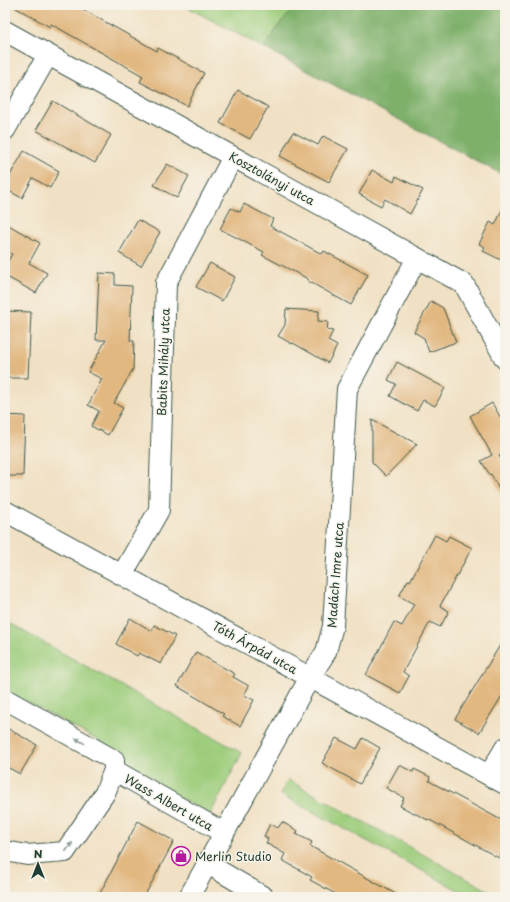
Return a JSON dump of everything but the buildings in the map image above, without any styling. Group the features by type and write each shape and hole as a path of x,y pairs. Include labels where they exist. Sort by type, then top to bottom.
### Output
{"street":[{"name":"Kosztolányi utca","path":"5,31 464,284 505,359"},
{"path":"5,130 48,55"},
{"name":"Babits Mihály utca","path":"122,575 159,510 166,283 233,157"},
{"name":"Madách Imre utca","path":"189,897 310,677 326,652 333,626 347,389 417,258"},
{"name":"Tóth Árpád utca","path":"5,511 497,779"},
{"name":"Wass Albert utca","path":"5,699 114,760 114,770 105,793 66,852 27,855 5,851"},
{"path":"497,779 505,748"},
{"name":"Wass Albert utca","path":"114,770 224,833"},
{"path":"208,864 264,897"}],"green space":[{"path":"183,5 298,5 281,22 264,48"},
{"path":"298,5 505,5 505,176 264,48 281,22"},
{"path":"5,621 242,753 210,815 131,770 123,754 5,690"},
{"path":"288,780 500,897 471,897 280,794"}],"place":[{"name":"Merlin Studio","path":"181,856"}]}
